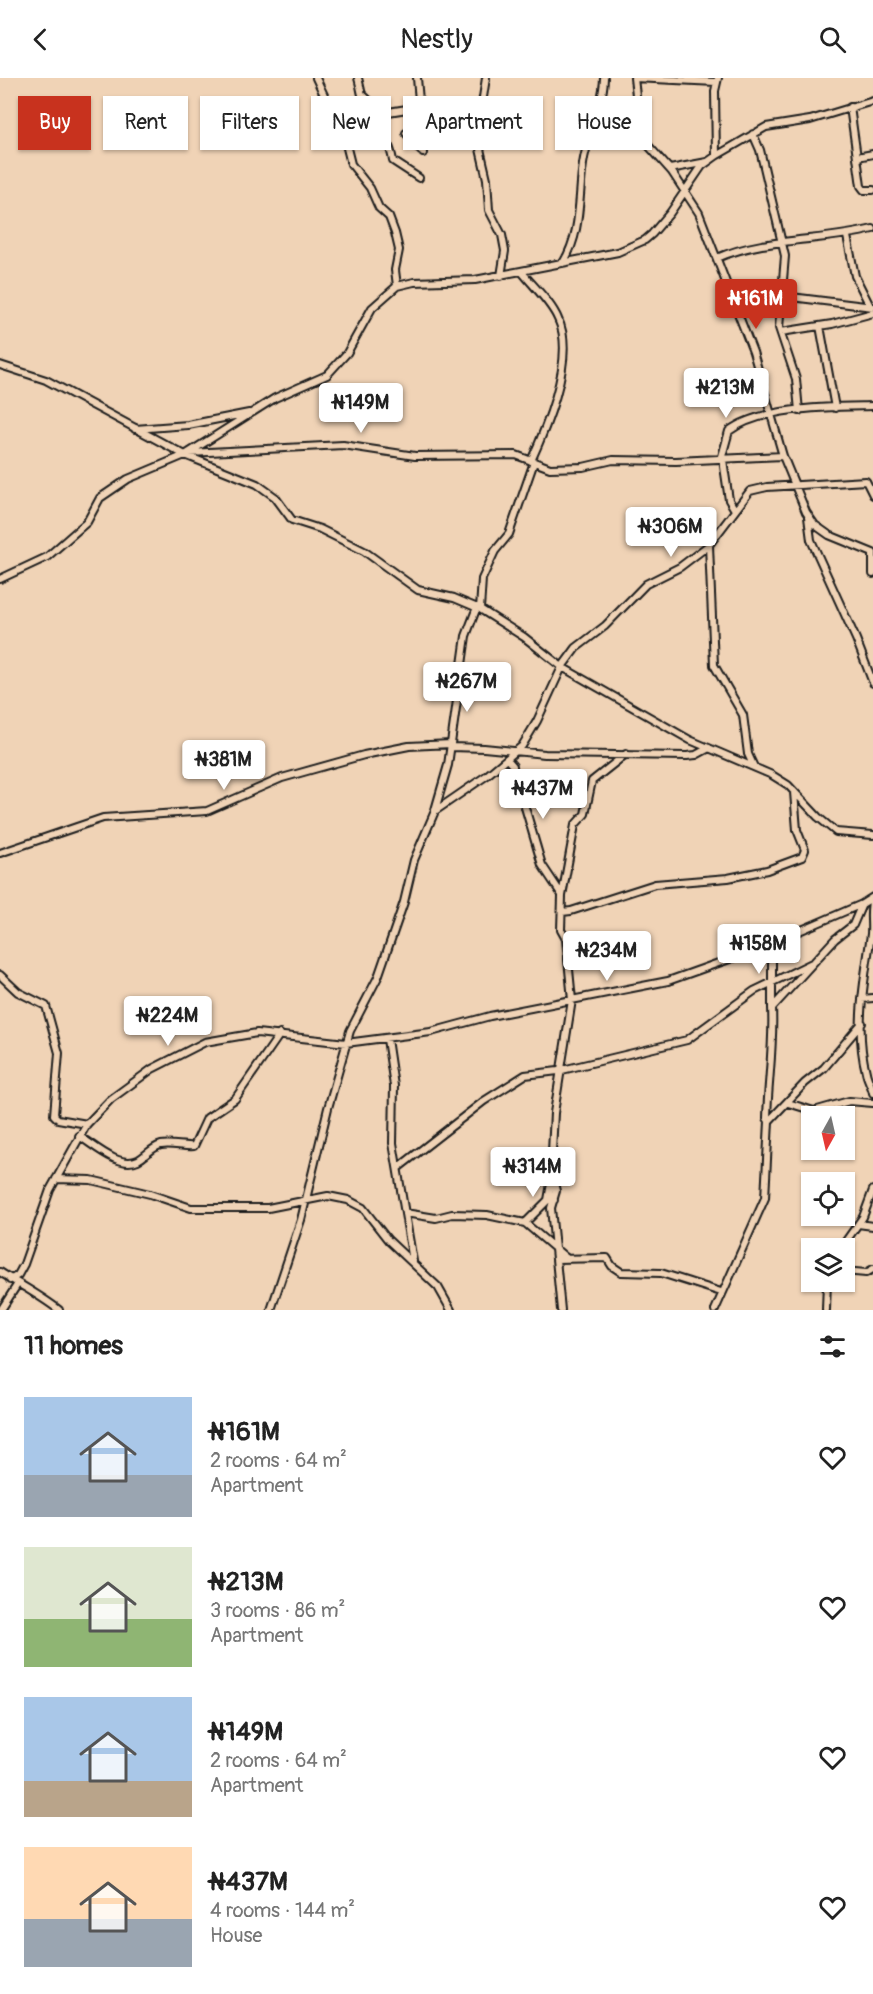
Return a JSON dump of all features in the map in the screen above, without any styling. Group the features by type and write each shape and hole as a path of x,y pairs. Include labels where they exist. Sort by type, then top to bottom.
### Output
{"street":[{"path":"316,78 345,140 351,164 370,188 379,208 389,217 396,233 399,250 395,270 397,286"},
{"path":"358,78 371,120 388,141 393,161 419,178"},
{"path":"417,78 419,96"},
{"path":"486,78 477,136 487,179 489,210 502,235 504,259 501,276"},
{"path":"563,263 571,249 578,226 583,164 604,78"},
{"path":"716,156 717,80 634,78 640,131 647,144 670,169 699,213 753,352 783,456 808,515 815,549 856,639 873,683"},
{"path":"362,94 382,113 403,110"},
{"path":"0,579 47,557 87,522 97,501 106,493 150,468 186,455 275,398 332,371 347,353 372,308 397,286 414,282 453,282 501,276 618,252 645,240 661,224 707,162 753,134 766,127 810,120 873,101"},
{"path":"850,107 861,186 864,190 873,190"},
{"path":"753,134 766,173 782,243 785,264 781,332 796,380 799,411"},
{"path":"857,157 873,154"},
{"path":"670,169 707,162"},
{"path":"717,258 749,246 847,236 873,229"},
{"path":"847,236 855,276 872,308"},
{"path":"271,1310 306,1200 346,1043 363,1002 378,977 392,938 414,860 435,811 451,746 466,636 478,608 482,579 495,551 509,534 555,403 562,366 559,320 519,272 504,259"},
{"path":"783,296 872,308"},
{"path":"781,332 820,327 872,308"},
{"path":"820,327 835,408"},
{"path":"0,365 46,380 186,455 257,484 275,496 292,520 320,529 363,551 418,590 454,598 478,608 524,637 562,667 690,740 772,775 794,791 818,817 836,832 873,835"},
{"path":"735,510 729,500 722,460 729,431 746,421 771,414 873,406"},
{"path":"135,429 188,425 250,413"},
{"path":"186,455 332,444 415,456 499,454 555,468 583,467 613,460 722,460 783,456"},
{"path":"435,811 515,753 531,734 562,667 576,648 605,626 646,584 680,567 710,545 750,491 796,485 866,481 873,495"},
{"path":"808,515 815,525 829,535 873,553 873,574"},
{"path":"710,545 714,665 743,715 748,754 754,768"},
{"path":"0,853 103,818 207,811 282,778 364,755 409,746 484,748 515,753 696,755 710,748"},
{"path":"525,1223 551,1200 556,1191 553,1175 554,1113 572,1000 566,939 561,930 562,896 575,825 585,814 592,781 626,754"},
{"path":"507,759 513,766 514,789 522,796 542,865 562,896"},
{"path":"562,912 655,884 728,878 767,870 802,857 805,850 797,830 794,791"},
{"path":"1,1310 24,1264 41,1211 87,1124 111,1099 152,1069 205,1042 233,1035 280,1034 346,1043 387,1039 431,1032 490,1016 668,981 772,941 873,898"},
{"path":"873,898 868,912 871,932 870,950 862,999 866,1072 873,1093"},
{"path":"772,1008 812,963 853,925 862,904"},
{"path":"715,1310 721,1292 733,1275 765,1198 770,1121 767,1118 768,1072 774,1040 771,982 772,941"},
{"path":"398,1168 520,1077 562,1070 693,1038 722,1013 771,982 812,963"},
{"path":"0,975 18,992 46,1006 59,1053 54,1115 57,1119 87,1124"},
{"path":"862,999 873,998"},
{"path":"770,1121 839,1052 862,1023"},
{"path":"79,1136 111,1157 125,1161 138,1160 152,1148 165,1144 194,1146 207,1118 235,1099 280,1034"},
{"path":"387,1039 394,1086 392,1134 413,1262"},
{"path":"788,1103 814,1111 849,1101 873,1103"},
{"path":"56,1179 91,1180 150,1194 191,1208 268,1208 306,1200 337,1197 356,1204 367,1212 388,1240 438,1287 451,1310"},
{"path":"848,1238 858,1224 873,1190"},
{"path":"551,1200 561,1310"},
{"path":"405,1214 436,1218 452,1214 487,1215 525,1223 565,1257"},
{"path":"858,1224 873,1226"},
{"path":"556,1259 565,1257 607,1258 612,1266 621,1272 661,1273 721,1292"},
{"path":"855,1272 866,1273 873,1269"},
{"path":"0,1272 36,1292 59,1310"},
{"path":"826,1310 827,1292"}]}
